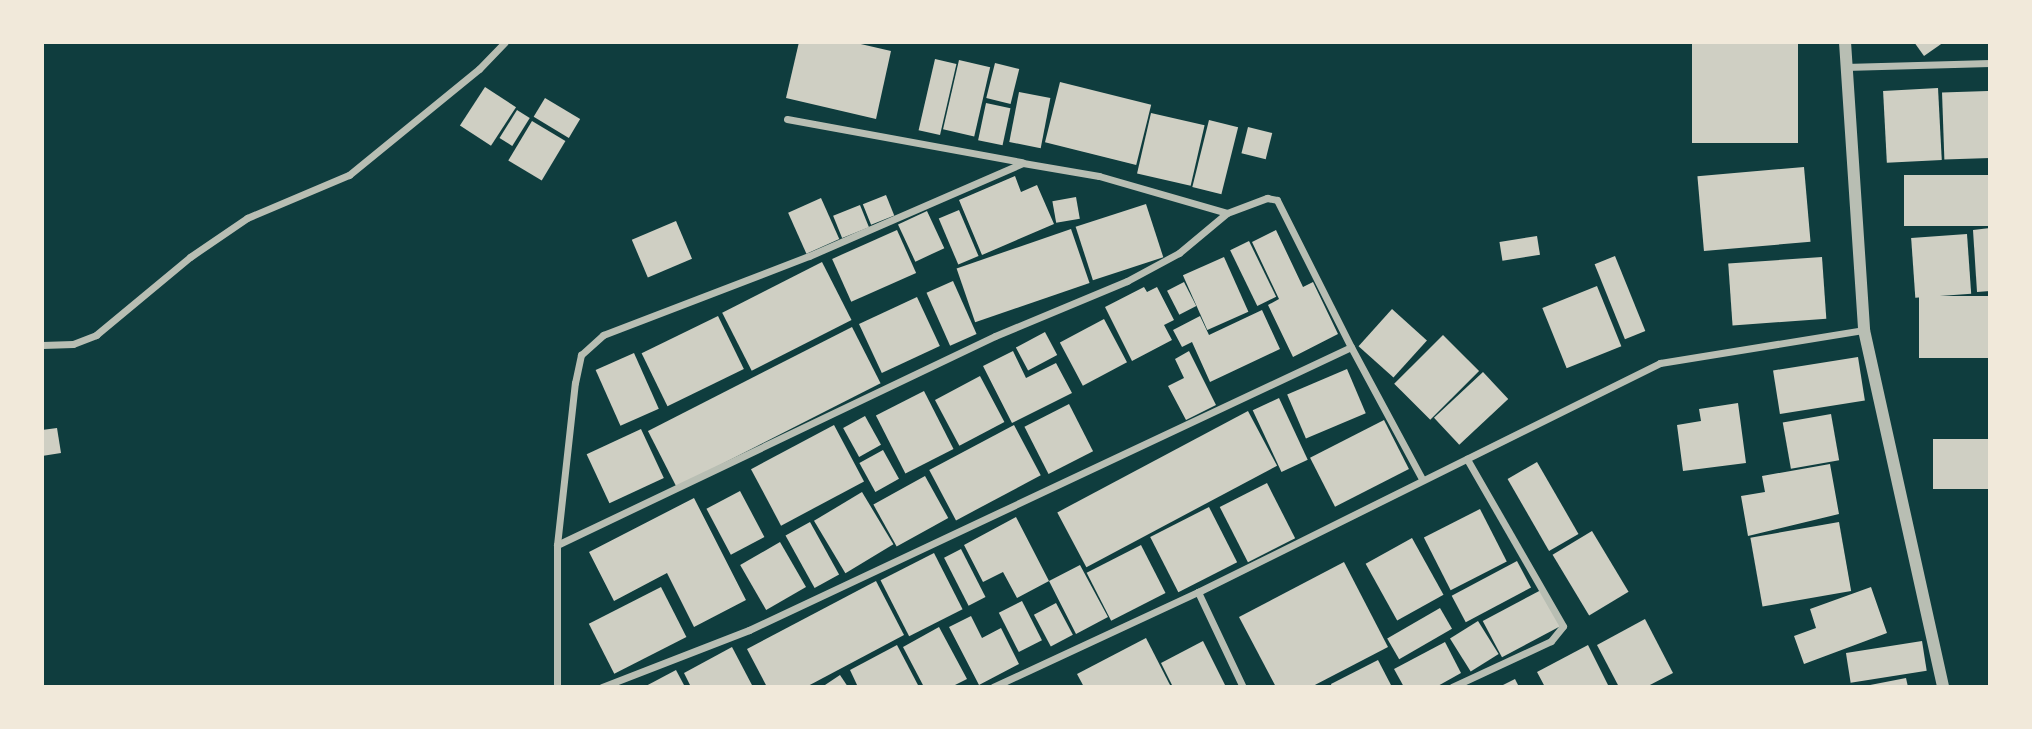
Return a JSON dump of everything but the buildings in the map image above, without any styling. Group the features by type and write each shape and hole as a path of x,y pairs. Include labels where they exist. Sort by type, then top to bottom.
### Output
{"street":[{"path":"42,345 73,344 96,335 190,257 247,218 349,175 479,69 505,42"},
{"path":"1844,42 1864,331 1943,687"},
{"path":"1844,66 1990,63"},
{"path":"787,119 1099,176 1227,213"},
{"path":"556,687 557,545 580,355 603,335 809,256 1023,163"},
{"path":"557,545 995,336 1127,281 1179,254 1227,213 1267,198 1277,200 1351,347 1422,479"},
{"path":"993,687 1198,592 1660,363 1864,331"},
{"path":"602,687 749,630 1351,347"},
{"path":"1452,687 1551,641 1563,626 1466,459"},
{"path":"1198,592 1243,687"}]}
